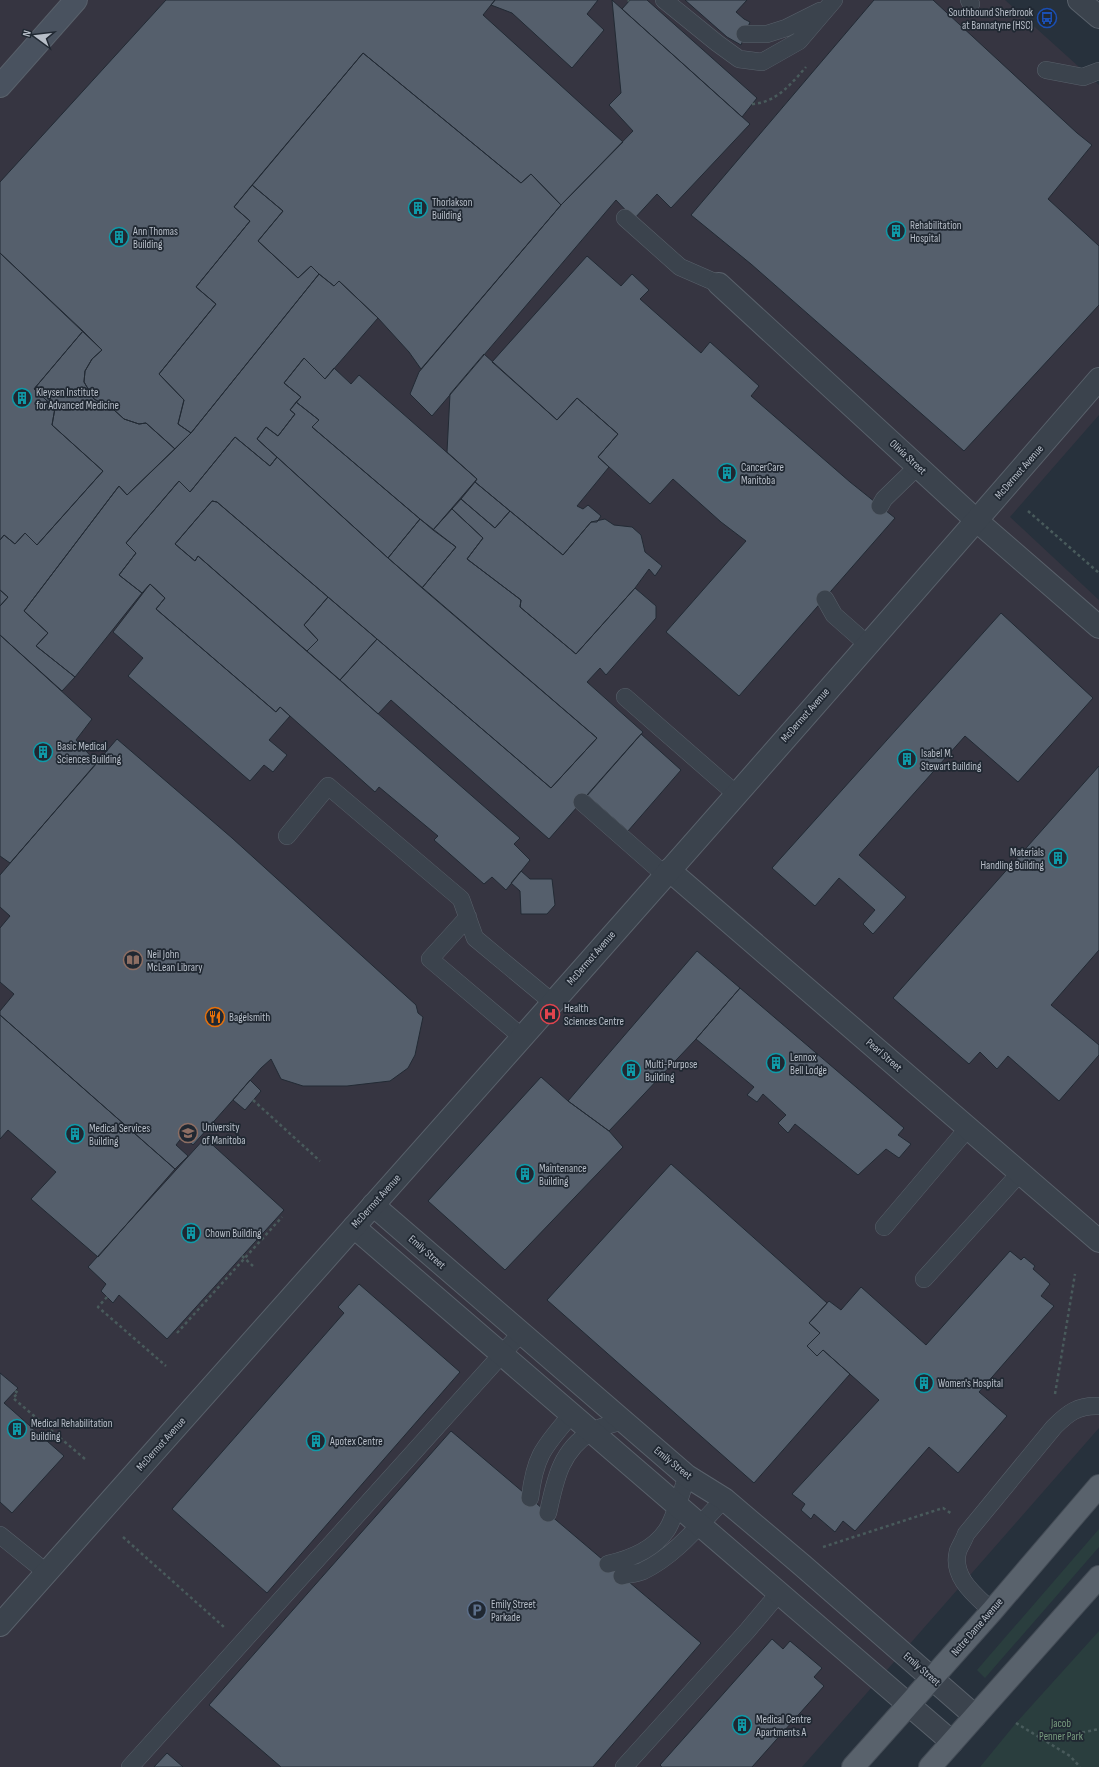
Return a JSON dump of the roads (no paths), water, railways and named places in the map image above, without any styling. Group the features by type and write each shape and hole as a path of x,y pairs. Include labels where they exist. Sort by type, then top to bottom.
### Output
{"main road":[{"path":"0,86 76,0"},
{"name":"Notre Dame Avenue","path":"853,1767 992,1611 1099,1486"},
{"path":"930,1767 1099,1578"}],"street":[{"path":"1079,0 1099,17"},
{"name":"Olivia Street","path":"719,284 977,521 1099,627"},
{"name":"McDermot Avenue","path":"0,1625 522,1037 977,521 1099,379"},
{"name":"Pearl Street","path":"667,872 1099,1241"},
{"name":"Emily Street","path":"373,1205 687,1476 724,1499 975,1716"},
{"path":"354,1227 952,1742"}],"lane":[{"path":"664,0 739,59 762,62 779,54 800,41 830,4"},
{"path":"745,34 767,34 786,28 830,4"},
{"path":"1046,70 1083,77 1099,71"},
{"path":"624,218 680,267 719,284"},
{"path":"880,506 884,499 918,466"},
{"path":"825,598 834,615 868,644"},
{"path":"625,697 736,794"},
{"path":"287,836 328,786 462,900 475,938 552,1002"},
{"path":"582,802 667,872"},
{"path":"468,917 430,959 522,1037"},
{"path":"884,1227 968,1128"},
{"path":"924,1279 1020,1173"},
{"path":"130,1767 521,1333"},
{"path":"992,1611 974,1594 962,1579 957,1568 958,1552 966,1534 1054,1427 1068,1413 1088,1406 1099,1406"},
{"path":"530,1498 534,1474 541,1452 550,1438 571,1415"},
{"path":"548,1513 560,1465 571,1449 591,1431 623,1421"},
{"path":"608,1564 628,1560 657,1542 667,1530 687,1476"},
{"path":"622,1576 641,1571 655,1564 683,1543 724,1499"},
{"path":"0,1535 47,1573"},
{"path":"624,1767 747,1631 779,1593"}],"place":[{"name":"Southbound Sherbrook at Bannatyne (HSC)","path":"1047,18"},
{"name":"Thorlakson Building","path":"418,208"},
{"name":"Rehabilitation Hospital","path":"896,231"},
{"name":"Ann Thomas Building","path":"119,237"},
{"name":"Kleysen Institute for Advanced Medicine","path":"22,398"},
{"name":"CancerCare Manitoba","path":"727,473"},
{"name":"Basic Medical Sciences Building","path":"43,752"},
{"name":"Isabel M. Stewart Building","path":"907,759"},
{"name":"Materials Handling Building","path":"1058,858"},
{"name":"Neil John McLean Library","path":"133,960"},
{"name":"Health Sciences Centre","path":"550,1014"},
{"name":"Bagelsmith","path":"215,1017"},
{"name":"Lennox Bell Lodge","path":"776,1063"},
{"name":"Multi-Purpose Building","path":"631,1070"},
{"name":"University of Manitoba","path":"188,1133"},
{"name":"Medical Services Building","path":"75,1134"},
{"name":"Maintenance Building","path":"525,1174"},
{"name":"Chown Building","path":"191,1233"},
{"name":"Women's Hospital","path":"924,1383"},
{"name":"Medical Rehabilitation Building","path":"17,1429"},
{"name":"Apotex Centre","path":"316,1441"},
{"name":"Emily Street Parkade","path":"477,1610"},
{"name":"Medical Centre Apartments A","path":"742,1725"}],"park label":[{"name":"Jacob Penner Park","path":"1061,1729"}]}
